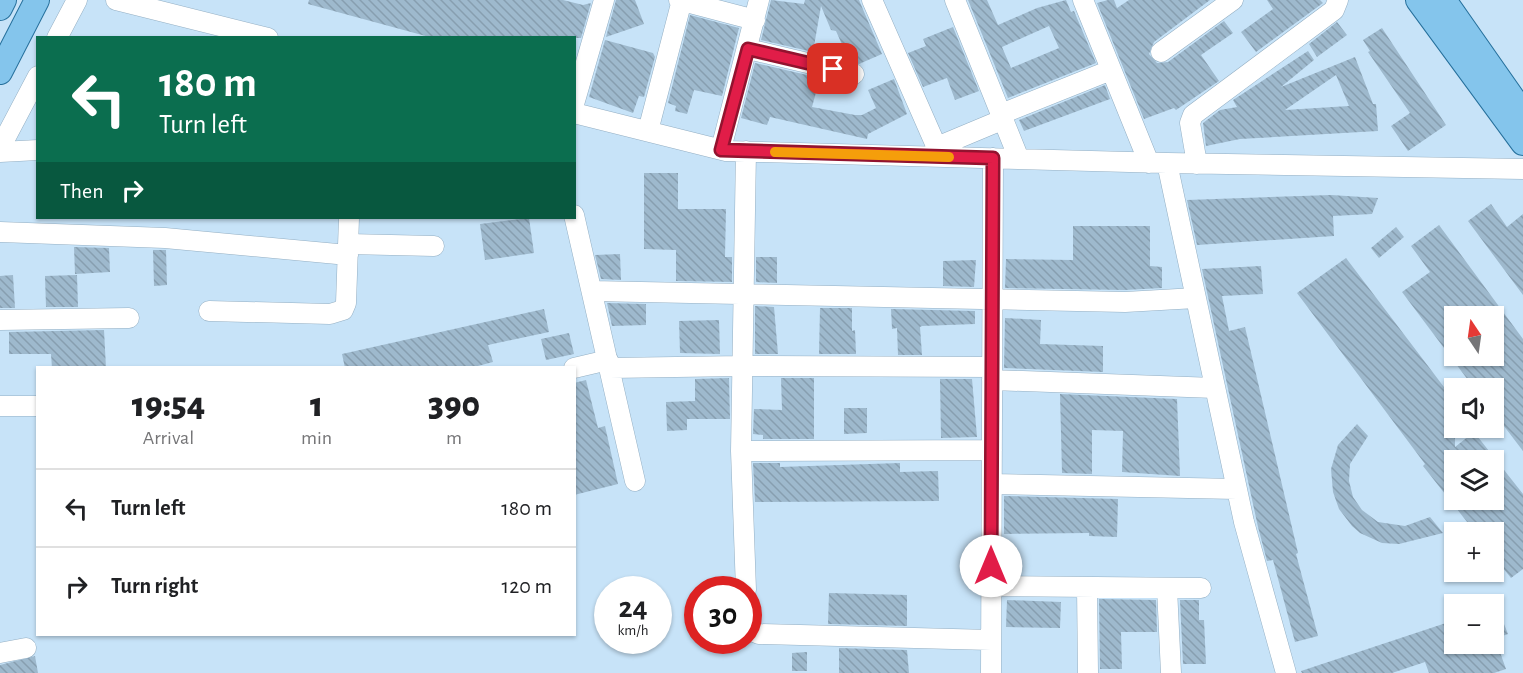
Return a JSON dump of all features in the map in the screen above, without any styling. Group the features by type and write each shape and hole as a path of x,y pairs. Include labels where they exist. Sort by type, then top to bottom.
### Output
{"main road":[{"path":"0,8 4,0"},
{"path":"0,72 37,0"},
{"path":"1418,0 1447,8 1523,114"},
{"path":"1447,8 1523,143"}],"street":[{"path":"58,36 77,0"},
{"path":"116,0 260,36"},
{"path":"576,97 604,0"},
{"path":"648,131 681,0 755,20"},
{"path":"721,150 759,0"},
{"path":"872,0 939,152"},
{"path":"955,0 1019,159"},
{"path":"1083,0 1111,70 1158,163 1196,298 1237,489 1286,673"},
{"path":"1161,52 1233,0"},
{"path":"1197,164 1190,123 1193,115 1334,10 1338,0"},
{"path":"748,49 854,74"},
{"path":"939,152 1002,117 1111,70"},
{"path":"36,80 0,150 36,150"},
{"path":"576,113 721,150 939,152 1019,159 1523,169"},
{"path":"745,576 741,451 746,151"},
{"path":"991,673 993,158"},
{"path":"209,312 338,313 346,303 349,219"},
{"path":"575,219 635,481"},
{"path":"0,232 165,238 348,250 434,246"},
{"path":"592,291 993,297 1125,302 1196,298"},
{"path":"0,320 129,318"},
{"path":"576,368 609,364 742,366 992,374 1215,388"},
{"path":"0,406 36,406"},
{"path":"741,451 992,450"},
{"path":"992,484 1237,489"},
{"path":"991,586 1201,588"},
{"path":"1087,587 1088,673"},
{"path":"1167,588 1171,673"},
{"path":"762,634 991,640"},
{"path":"0,653 26,648"}],"building":[{"path":"309,0 563,0 583,5 591,3 581,38 576,38 576,36 426,36 308,4"},
{"path":"616,0 635,0 644,24 606,37"},
{"path":"771,0 804,4 805,0 859,0 882,54 859,64 844,59 840,51 844,49 836,31 831,30 821,6 813,52 761,40"},
{"path":"968,0 987,0 998,25 1037,8 1066,0 1071,12 1074,11 1096,63 1008,98","holes":["1049,26 1059,48 1011,68 1002,47"]},
{"path":"1114,0 1117,8 1129,0 1210,0 1154,42 1149,54 1157,63 1168,62 1224,21 1233,33 1201,55 1219,81 1176,110 1174,108 1144,119 1097,3"},
{"path":"1267,0 1320,0 1323,3 1256,52 1241,32 1273,9"},
{"path":"690,15 739,28 722,96 694,90 687,114 675,111 676,106 668,103"},
{"path":"1337,22 1347,35 1317,57 1309,44"},
{"path":"953,27 979,91 955,100 947,78 923,87 908,53 926,46 923,39"},
{"path":"1382,28 1446,125 1408,151 1391,126 1410,113 1368,52 1370,51 1363,40"},
{"path":"605,40 653,53 655,57 644,97 639,96 633,113 589,97"},
{"path":"1308,51 1314,60 1281,87 1355,57 1373,104 1376,104 1378,131 1240,139 1206,146 1203,123 1220,110 1237,107 1233,100","holes":["1336,75 1349,106 1285,110"]},
{"path":"755,63 820,78 812,107 855,115 862,115 876,108 868,90 894,79 907,114 868,134 867,139 770,117 767,125 741,118"},
{"path":"1105,85 1110,99 1024,131 1019,120"},
{"path":"644,173 678,173 678,209 726,209 725,257 732,257 732,282 676,281 676,250 644,249"},
{"path":"1331,195 1378,198 1372,214 1333,216 1334,236 1197,245 1187,200"},
{"path":"1491,204 1507,227 1523,214 1523,295 1468,221"},
{"path":"529,219 534,253 485,260 480,224"},
{"path":"1439,225 1499,306 1444,306 1444,348 1402,292 1430,272 1411,246"},
{"path":"1073,226 1150,226 1150,266 1162,267 1162,288 1125,290 1005,288 1006,259 1073,260"},
{"path":"1396,227 1404,237 1379,258 1371,248"},
{"path":"74,247 109,248 110,272 75,274"},
{"path":"153,250 166,250 167,285 154,286"},
{"path":"620,254 621,280 601,279 595,255"},
{"path":"756,257 777,257 777,283 756,282"},
{"path":"1346,258 1444,387 1444,438 1455,438 1455,447 1466,438 1479,438 1488,450 1444,450 1444,493 1423,466 1425,464 1297,293"},
{"path":"976,260 974,287 943,286 943,261"},
{"path":"1261,266 1263,294 1222,296 1229,331 1245,327 1298,553 1296,554 1318,636 1295,642 1273,560 1267,561 1258,527 1202,269"},
{"path":"13,275 15,308 0,308 0,276"},
{"path":"77,275 78,307 46,307 45,276"},
{"path":"607,303 646,304 646,325 612,326"},
{"path":"755,306 774,307 778,354 755,354"},
{"path":"820,308 852,308 852,331 855,330 856,354 819,354"},
{"path":"544,309 549,332 488,345 493,362 478,366 345,366 342,354"},
{"path":"891,309 975,311 975,324 922,326 920,327 922,355 898,355 897,328 892,329"},
{"path":"1504,313 1523,339 1523,451 1504,426 1504,378 1466,378 1458,366 1504,366"},
{"path":"1005,318 1041,320 1040,344 1103,346 1103,372 1004,368"},
{"path":"719,320 720,354 680,353 679,321"},
{"path":"104,330 106,366 52,366 51,354 9,354 9,332"},
{"path":"569,333 574,354 546,360 541,339"},
{"path":"729,378 730,419 687,419 687,430 667,431 666,402 695,401 695,379"},
{"path":"781,378 814,378 814,439 763,439 763,435 753,434 754,409 782,410"},
{"path":"940,379 972,379 977,437 941,438"},
{"path":"586,380 598,428 605,426 618,484 576,494 576,382"},
{"path":"1060,394 1177,399 1180,476 1122,472 1123,431 1092,430 1092,474 1062,473"},
{"path":"844,408 867,408 867,433 844,434"},
{"path":"1357,424 1368,436 1350,464 1349,481 1353,497 1362,510 1378,522 1405,526 1430,517 1443,533 1399,544 1382,543 1360,533 1352,526 1339,509 1333,492 1331,469 1338,445"},
{"path":"753,463 780,463 780,467 900,463 900,472 938,471 939,501 755,502"},
{"path":"1504,470 1523,494 1523,569 1511,578 1504,569 1504,522 1467,522 1458,510 1504,510"},
{"path":"1004,496 1118,499 1117,537 1089,536 1089,533 1004,534"},
{"path":"829,593 907,595 907,626 828,624"},
{"path":"1099,599 1156,600 1157,632 1121,632 1122,669 1100,669"},
{"path":"1007,600 1061,602 1060,628 1006,627"},
{"path":"1180,600 1199,600 1199,620 1204,620 1206,664 1183,664"},
{"path":"1444,624 1444,654 1501,654 1506,669 1494,673 1429,673 1425,662 1392,673 1302,673 1301,671"},
{"path":"1504,624 1508,634 1504,635"},
{"path":"839,648 907,650 909,673 839,673"},
{"path":"807,652 807,671 792,671 792,653"},
{"path":"35,656 38,673 0,673 0,665"}],"slow traffic":[{"path":"775,152 949,157"}],"route":[{"path":"833,69 748,49 721,150 993,158 991,566"}]}
